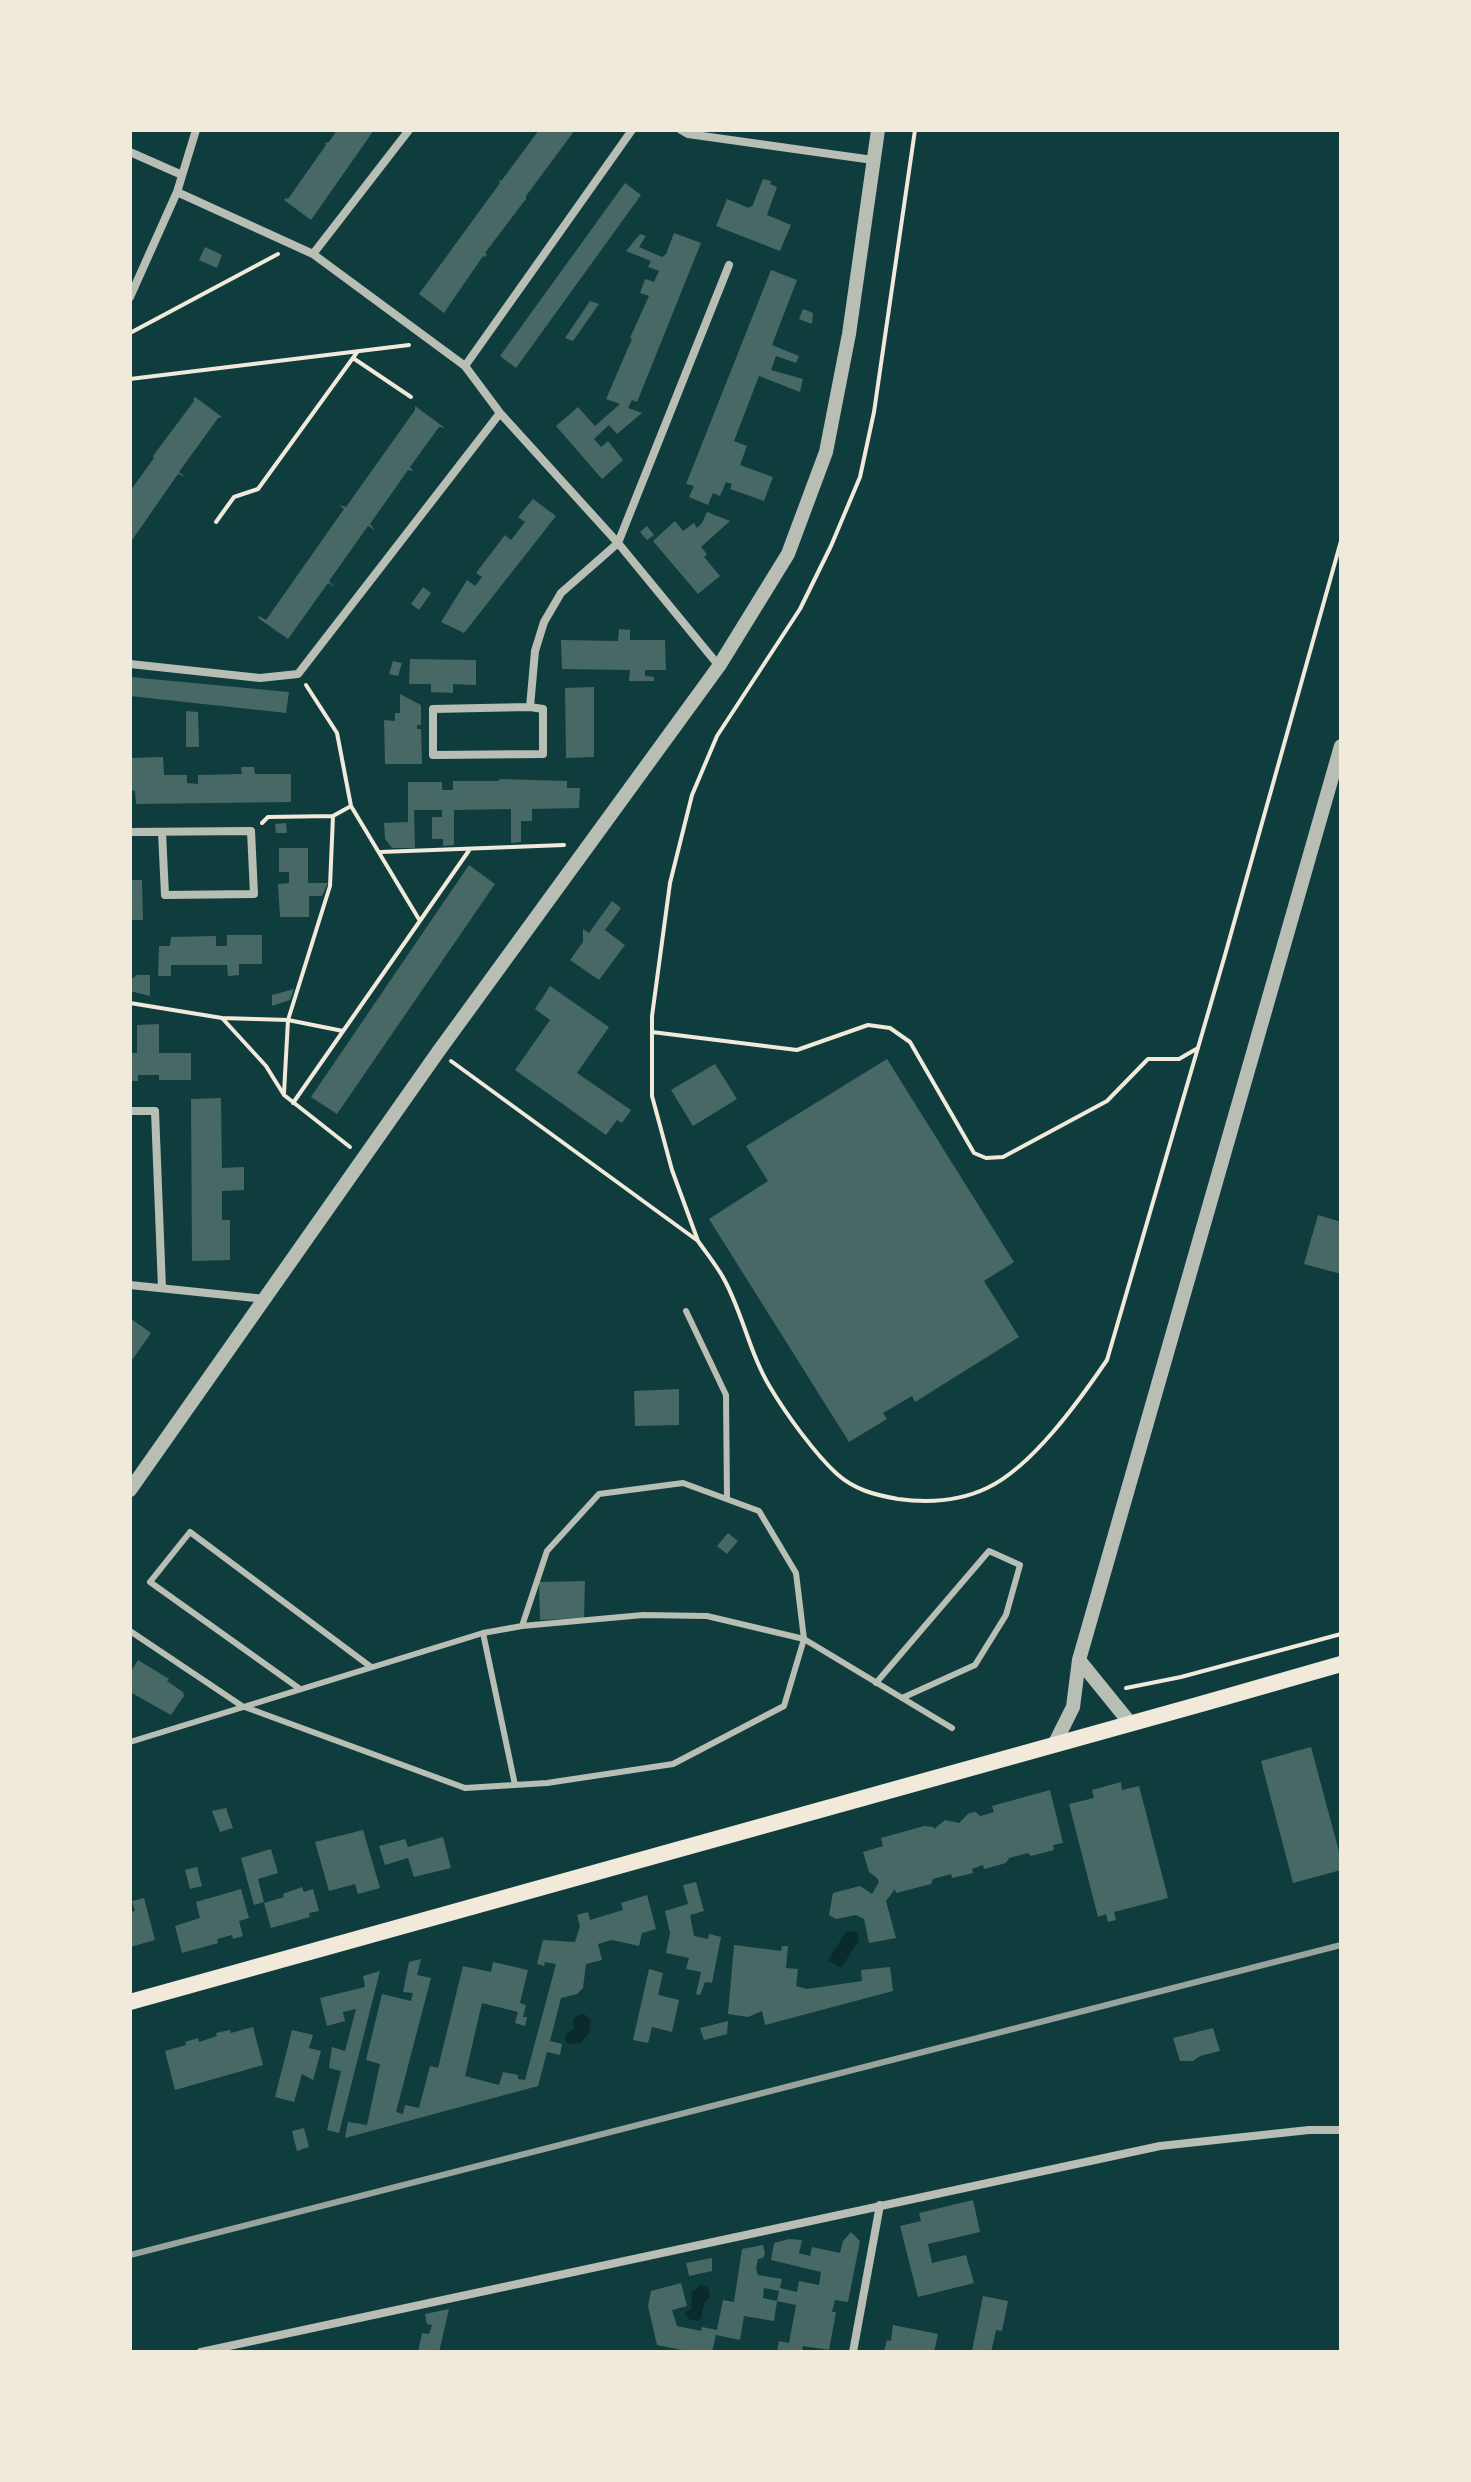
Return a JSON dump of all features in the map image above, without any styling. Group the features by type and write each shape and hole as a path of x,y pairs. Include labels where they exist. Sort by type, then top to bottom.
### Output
{"main road":[{"path":"130,2002 1341,1664"}],"street":[{"path":"130,297 177,192 196,130"},
{"path":"313,254 409,130"},
{"path":"465,366 632,130"},
{"path":"681,130 688,134 873,160"},
{"path":"130,1490 438,1052 719,666 788,554 826,452 849,334 878,130"},
{"path":"130,152 182,175"},
{"path":"177,192 313,254 465,366 500,413 618,543 719,666"},
{"path":"530,707 535,651 544,622 561,593 618,543 729,265"},
{"path":"130,664 260,678 298,674 500,413"},
{"path":"530,707 543,709 543,754 433,755 433,709 530,707"},
{"path":"1054,1745 1073,1707 1079,1660 1341,746"},
{"path":"130,832 251,831 254,894 165,895 162,832"},
{"path":"130,1111 155,1111 162,1288"},
{"path":"130,1285 265,1299"},
{"path":"1079,1660 1130,1723"},
{"path":"201,2352 1160,2146 1309,2130 1341,2130"},
{"path":"853,2352 880,2205"}],"lane":[{"path":"686,1311 726,1395 727,1499"},
{"path":"130,1631 242,1706 465,1788 547,1783 673,1764 784,1706 804,1639 796,1573 759,1511 683,1483 599,1494 547,1551 522,1626"},
{"path":"300,1689 150,1582 190,1532 371,1667"},
{"path":"876,1683 989,1551 1020,1565 1006,1615 975,1665 902,1698"},
{"path":"130,1742 483,1633 522,1626 643,1615 707,1616 804,1639 952,1728"},
{"path":"483,1633 515,1785"}],"path":[{"path":"915,130 874,412 860,477 800,609 717,736 692,795 670,883 652,1016 652,1096 672,1170 698,1241 725,1281 748,1342 770,1387 838,1475 869,1494 938,1501 966,1496 989,1487 1013,1471 1040,1445 1107,1360 1341,541"},
{"path":"130,333 294,246"},
{"path":"130,379 432,342"},
{"path":"216,522 234,497 258,489 358,351"},
{"path":"353,358 411,397"},
{"path":"298,674 337,733 351,806 420,921"},
{"path":"251,831 268,817 333,816 351,806"},
{"path":"284,1095 288,1020 330,886 333,816"},
{"path":"381,852 590,844"},
{"path":"293,1103 470,849"},
{"path":"130,1003 222,1018 288,1020 343,1031"},
{"path":"222,1018 266,1066 284,1095 364,1159"},
{"path":"652,1032 797,1050 868,1025 890,1028 910,1042 974,1153 986,1158 1003,1157 1107,1101 1148,1059 1179,1059 1198,1048"},
{"path":"438,1052 698,1241"},
{"path":"1126,1688 1181,1677 1341,1634"}],"water":[{"path":"846,1932 857,1933 859,1940 841,1968 828,1960"},
{"path":"584,2014 591,2020 589,2033 580,2043 568,2044 566,2034 574,2029 573,2020"},
{"path":"701,2285 708,2287 710,2296 704,2304 701,2318 698,2321 690,2320 684,2312 691,2310 692,2292"}],"building":[{"path":"337,130 374,130 311,220 284,200 288,199"},
{"path":"539,130 575,130 444,313 419,294"},
{"path":"763,179 777,187 767,215 791,225 780,251 716,226 727,199 752,207"},
{"path":"625,183 641,195 516,368 500,356"},
{"path":"674,233 701,243 637,402 632,400 628,408 642,413 617,434 609,425 594,439 601,447 608,441 623,460 602,479 556,426 578,407 595,426 620,404 606,399 649,296 640,293 645,279 654,282 659,271 648,267 651,261 626,251 640,234 646,236 639,247 662,257"},
{"path":"205,247 222,255 217,268 199,260"},
{"path":"771,270 797,280 772,345 799,356 796,363 776,356 771,370 803,379 800,392 759,376 734,441 747,446 740,465 773,477 764,501 730,489 732,484 726,482 720,496 713,493 708,505 689,497 694,486 686,484"},
{"path":"590,301 599,304 573,341 565,338"},
{"path":"803,309 813,313 812,324 799,319"},
{"path":"195,397 222,417 218,418 179,472 185,477 178,474 130,543 130,491"},
{"path":"415,406 445,428 439,427 410,467 413,471 408,470 370,524 375,530 368,526 329,581 334,587 328,583 288,639 259,616 266,620 344,509 339,505 346,507"},
{"path":"533,499 556,516 464,633 441,622 467,580 475,586 482,577 476,573 505,535 511,540 525,522 518,517"},
{"path":"707,512 730,521 701,547 707,554 704,557 720,576 698,594 653,541 675,521 683,531 694,523 697,528"},
{"path":"647,526 654,535 647,540 640,532"},
{"path":"423,587 431,593 419,610 411,604"},
{"path":"619,629 630,630 630,640 665,640 666,670 645,670 645,676 654,677 654,681 629,681 630,670 562,669 561,640 618,641"},
{"path":"410,659 476,660 476,685 453,684 453,693 431,692 431,684 409,684"},
{"path":"393,661 402,663 398,676 389,674"},
{"path":"130,677 289,692 286,713 130,696"},
{"path":"594,687 594,757 566,758 565,688"},
{"path":"400,694 421,705 421,725 417,725 417,729 421,729 422,764 385,764 384,720 395,721 395,713 400,713"},
{"path":"186,711 198,712 199,747 186,747"},
{"path":"163,757 164,775 187,775 187,783 198,784 198,775 242,774 241,767 254,767 255,774 291,774 291,802 136,804 135,791 130,790 130,758"},
{"path":"453,781 567,781 567,788 580,788 579,808 532,809 532,821 521,821 521,842 511,843 511,809 454,810 454,845 443,846 443,839 432,839 432,817 442,817 442,810 414,810 415,848 392,848 385,839 384,823 408,822 408,782 442,782 442,790 453,790"},
{"path":"286,823 287,833 276,833 275,824"},
{"path":"279,848 308,848 308,883 328,883 322,896 309,896 309,917 280,917 278,884 289,883 289,872 279,872"},
{"path":"469,865 495,884 337,1114 311,1097"},
{"path":"130,880 142,880 143,920 130,920"},
{"path":"612,901 621,908 605,930 625,945 599,980 570,960 583,942 583,929 589,933"},
{"path":"227,935 262,935 262,964 239,964 239,975 228,976 227,965 171,965 171,976 158,976 159,946 170,946 171,937 216,936 216,946 227,946"},
{"path":"137,975 150,975 150,996 130,991 130,980"},
{"path":"550,986 609,1027 577,1073 631,1110 622,1123 617,1120 606,1135 515,1070 550,1020 535,1009"},
{"path":"294,989 290,1000 272,1006 272,995"},
{"path":"159,1024 159,1053 191,1053 191,1080 159,1080 159,1075 138,1075 138,1081 130,1081 130,1053 137,1053 137,1025"},
{"path":"887,1059 1014,1262 984,1281 1019,1337 915,1402 912,1396 883,1413 887,1419 849,1442 709,1219 768,1181 746,1146"},
{"path":"715,1064 737,1099 693,1126 671,1090"},
{"path":"221,1098 222,1168 244,1167 244,1190 222,1191 222,1220 230,1220 230,1260 192,1261 191,1099"},
{"path":"1318,1215 1341,1222 1341,1274 1304,1264"},
{"path":"130,1318 151,1333 130,1363"},
{"path":"679,1389 679,1425 635,1426 634,1391"},
{"path":"728,1533 738,1541 727,1554 717,1546"},
{"path":"585,1581 584,1618 540,1620 539,1582"},
{"path":"138,1660 169,1679 167,1681 183,1692 184,1696 171,1715 130,1692 130,1673"},
{"path":"1311,1747 1341,1859 1341,1870 1293,1883 1261,1761"},
{"path":"1121,1782 1122,1790 1139,1786 1168,1898 1114,1912 1116,1920 1108,1922 1106,1914 1098,1917 1069,1804 1094,1798 1092,1790"},
{"path":"1050,1790 1063,1843 1053,1845 1054,1850 1009,1858 1006,1863 984,1869 983,1865 972,1869 973,1873 952,1878 951,1874 933,1879 931,1884 896,1893 895,1889 886,1901 896,1938 869,1943 864,1919 856,1915 836,1919 829,1915 833,1893 860,1886 872,1894 879,1882 869,1872 863,1852 883,1846 881,1838 924,1826 934,1829 945,1820 959,1823 969,1813 984,1815 994,1812 992,1806"},
{"path":"226,1808 233,1828 220,1832 212,1811"},
{"path":"363,1830 380,1888 358,1894 355,1884 329,1891 315,1842"},
{"path":"443,1837 451,1868 414,1877 408,1858 385,1865 379,1846 405,1839 408,1847"},
{"path":"271,1849 278,1873 258,1879 264,1902 254,1905 241,1858"},
{"path":"197,1867 202,1886 190,1889 185,1870"},
{"path":"696,1882 704,1911 690,1915 694,1936 708,1939 709,1934 721,1937 712,1983 705,1982 700,1995 696,1994 701,1972 686,1969 689,1958 666,1953 670,1933 665,1911 688,1904 683,1885"},
{"path":"302,1887 304,1892 313,1889 319,1911 309,1913 310,1917 271,1928 264,1903"},
{"path":"241,1889 249,1918 239,1921 243,1936 217,1939 218,1943 182,1953 175,1926 200,1918 196,1902"},
{"path":"647,1895 656,1929 642,1933 639,1946 612,1940 598,1944 602,1960 586,1964 583,1988 577,1994 561,1998 550,2041 562,2044 560,2055 547,2052 538,2086 345,2138 348,2122 367,2125 380,2064 366,2060 382,1994 411,2001 413,1993 403,1992 409,1962 421,1959 417,1975 431,1978 396,2112 403,2114 405,2105 419,2108 430,2066 438,2068 463,1966 491,1972 493,1962 528,1970 520,2003 526,2005 523,2017 527,2017 525,2026 515,2023 518,2012 482,2003 465,2076 499,2085 503,2072 525,2080 556,1964 537,1964 543,1940 575,1942 580,1926 577,1915 588,1912 590,1920 623,1910 621,1903"},
{"path":"144,1898 155,1940 130,1947 130,1912 135,1911 132,1901"},
{"path":"734,1945 781,1951 782,1946 788,1946 786,1968 798,1969 796,1986 807,1989 862,1981 861,1970 890,1967 893,1991 765,2025 762,2011 748,2017 728,2014"},
{"path":"649,1969 663,1973 658,1995 679,2000 672,2032 652,2027 648,2043 633,2040"},
{"path":"380,1971 339,2133 327,2130 341,2071 329,2068 332,2047 345,2051 356,2009 343,2012 345,2021 327,2026 320,1998 365,1987 363,1976"},
{"path":"728,2021 727,2034 704,2040 700,2028"},
{"path":"253,2027 263,2065 175,2090 165,2051 198,2038 199,2042 217,2036 216,2033 230,2030 231,2033"},
{"path":"1213,2028 1220,2051 1193,2061 1180,2061 1173,2038"},
{"path":"292,2030 313,2035 309,2048 321,2051 313,2080 302,2074 294,2102 275,2097"},
{"path":"304,2128 309,2147 297,2151 292,2131"},
{"path":"973,2200 980,2232 928,2244 932,2263 966,2255 974,2283 918,2297 900,2226 921,2221 919,2213"},
{"path":"851,2232 860,2241 848,2302 835,2300 832,2312 836,2312 829,2350 803,2346 802,2352 777,2352 779,2341 789,2343 796,2305 777,2301 774,2321 744,2316 740,2340 716,2335 712,2352 692,2352 657,2345 648,2306 651,2291 681,2283 687,2306 672,2310 677,2326 701,2331 702,2327 717,2330 723,2300 734,2302 742,2249 763,2245 765,2254 758,2259 758,2275 782,2279 780,2288 797,2292 799,2281 819,2285 821,2272 771,2260 774,2243 802,2240 799,2253 810,2256 812,2247 840,2253 843,2241","holes":["764,2288 779,2291 777,2301 763,2298"]},
{"path":"712,2258 712,2271 689,2276 686,2263"},
{"path":"983,2296 1008,2301 1002,2331 996,2330 991,2352 972,2351"},
{"path":"449,2309 439,2352 418,2352 422,2333 429,2334 432,2325 427,2324 425,2314"},
{"path":"893,2325 938,2334 934,2352 884,2352 887,2340 891,2341"}],"railway":[{"path":"130,2255 1341,1945"}]}
